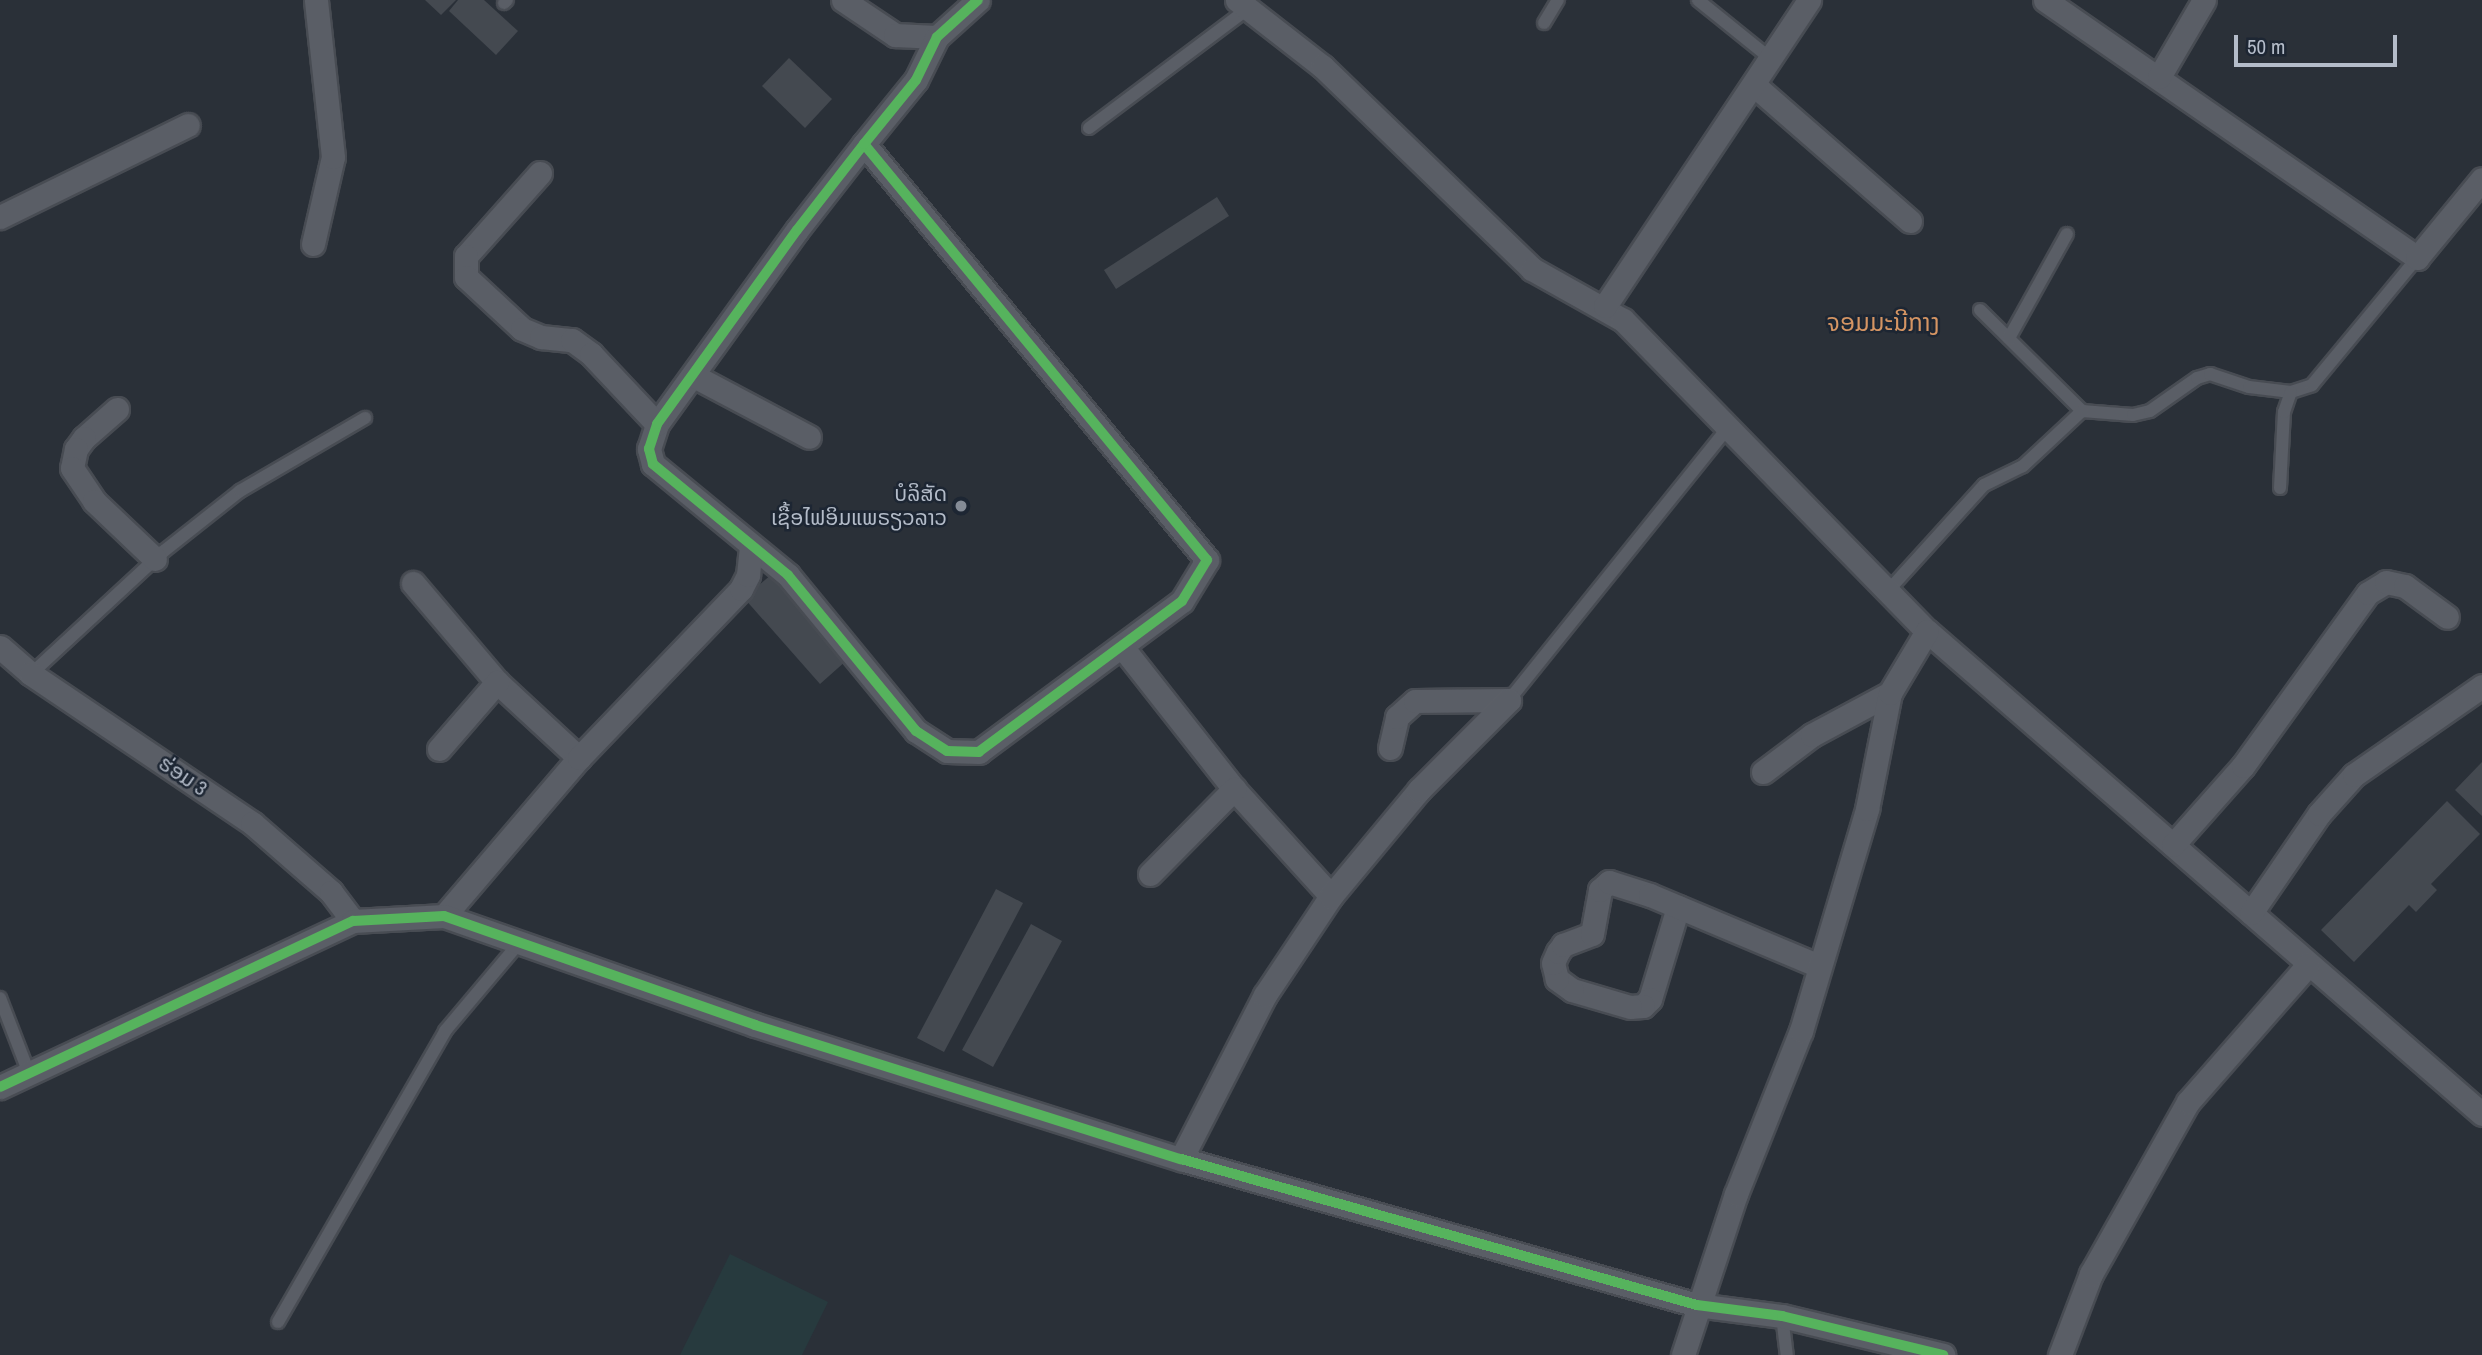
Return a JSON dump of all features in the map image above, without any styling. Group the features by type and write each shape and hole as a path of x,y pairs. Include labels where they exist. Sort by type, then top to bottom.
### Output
{"street":[{"path":"313,244 333,157 316,0"},
{"path":"843,0 895,35 937,37"},
{"path":"864,144 1207,560 1182,601 1123,648 979,752 947,751 916,731 788,575 653,464 649,449 657,424 864,144 916,80 937,37 978,0"},
{"path":"1605,306 1810,0"},
{"path":"2045,0 2417,258 2482,179"},
{"path":"2159,77 2204,0"},
{"path":"1243,4 1323,67 1532,269 1605,306 1927,631 2482,1114"},
{"path":"1754,85 1910,221"},
{"path":"0,217 188,125"},
{"path":"540,173 466,256 466,277 522,329 541,337 572,340 657,424"},
{"path":"694,376 809,437"},
{"path":"117,409 84,438 76,449 72,468 94,501 155,559"},
{"path":"444,916 579,758 741,589 748,576 751,545"},
{"path":"2173,845 2244,766 2368,593 2386,582 2405,586 2447,617"},
{"path":"413,583 497,682 579,758"},
{"path":"1683,1355 1697,1305 1801,1031 1867,809 1890,693 1927,631"},
{"name":"ຮ່ອມ 3","path":"0,647 31,674 253,823 331,892 353,921"},
{"path":"1123,648 1234,789 1331,896"},
{"path":"439,749 497,682"},
{"path":"2251,913 2319,814 2348,780 2482,686"},
{"path":"1763,772 1812,736 1890,693"},
{"path":"1390,748 1397,717 1415,701 1509,700"},
{"path":"1181,1159 1265,995 1331,896 1419,790 1509,700"},
{"path":"1150,874 1234,789"},
{"path":"1678,907 1650,999 1643,1006 1630,1007 1572,990 1556,979 1553,963 1563,945 1592,934 1603,885 1609,882 1678,907 1819,966"},
{"path":"0,1087 353,921 444,916 755,1025 1181,1159 1697,1305 1782,1316 1895,1350 1943,1355"},
{"path":"2060,1355 2091,1274 2188,1102 2308,964"}],"lane":[{"path":"1544,23 1558,0"},
{"path":"1698,0 1772,59"},
{"path":"1088,128 1243,4"},
{"path":"2009,338 2067,234"},
{"path":"1980,310 2082,411 2112,416 2150,411 2197,378 2210,374 2249,387 2291,392 2312,385 2326,373 2417,258"},
{"path":"2280,488 2284,412 2291,392"},
{"path":"1887,592 1984,485 2023,466 2082,411"},
{"path":"31,674 155,559 240,491 365,418"},
{"path":"1509,700 1728,428"},
{"path":"278,1322 445,1031 520,942"},
{"path":"0,998 29,1073"},
{"path":"1782,1316 1787,1355"}],"green space":[{"path":"730,1254 828,1302 802,1355 680,1355"}],"building":[{"path":"425,0 456,0 441,15"},
{"path":"458,0 484,0 518,31 496,55 449,11"},
{"path":"789,58 832,99 805,128 762,86"},
{"path":"1217,197 1229,216 1116,289 1104,270"},
{"path":"772,574 847,660 820,684 744,598"},
{"path":"2482,762 2482,816 2455,790"},
{"path":"2447,801 2480,834 2431,884 2437,890 2416,912 2409,905 2354,962 2321,930"},
{"path":"996,889 1023,903 944,1052 917,1038"},
{"path":"1031,924 1062,941 993,1067 962,1050"}],"cycle path":[{"path":"864,144 1207,560 1182,601 979,752 947,751 916,731 788,575 653,464 649,449 657,424 797,230 864,144 916,80 937,37 978,0"},
{"path":"0,1087 353,921 444,916 755,1025 1181,1159 1697,1305 1782,1316 1943,1355"}],"place":[{"name":"ບໍລິສັດ ເຊື້ອໄຟອິມແພຣຽວລາວ","path":"961,506"}],"district":[{"name":"ຈອມມະນີກາງ","path":"1883,323"}]}
